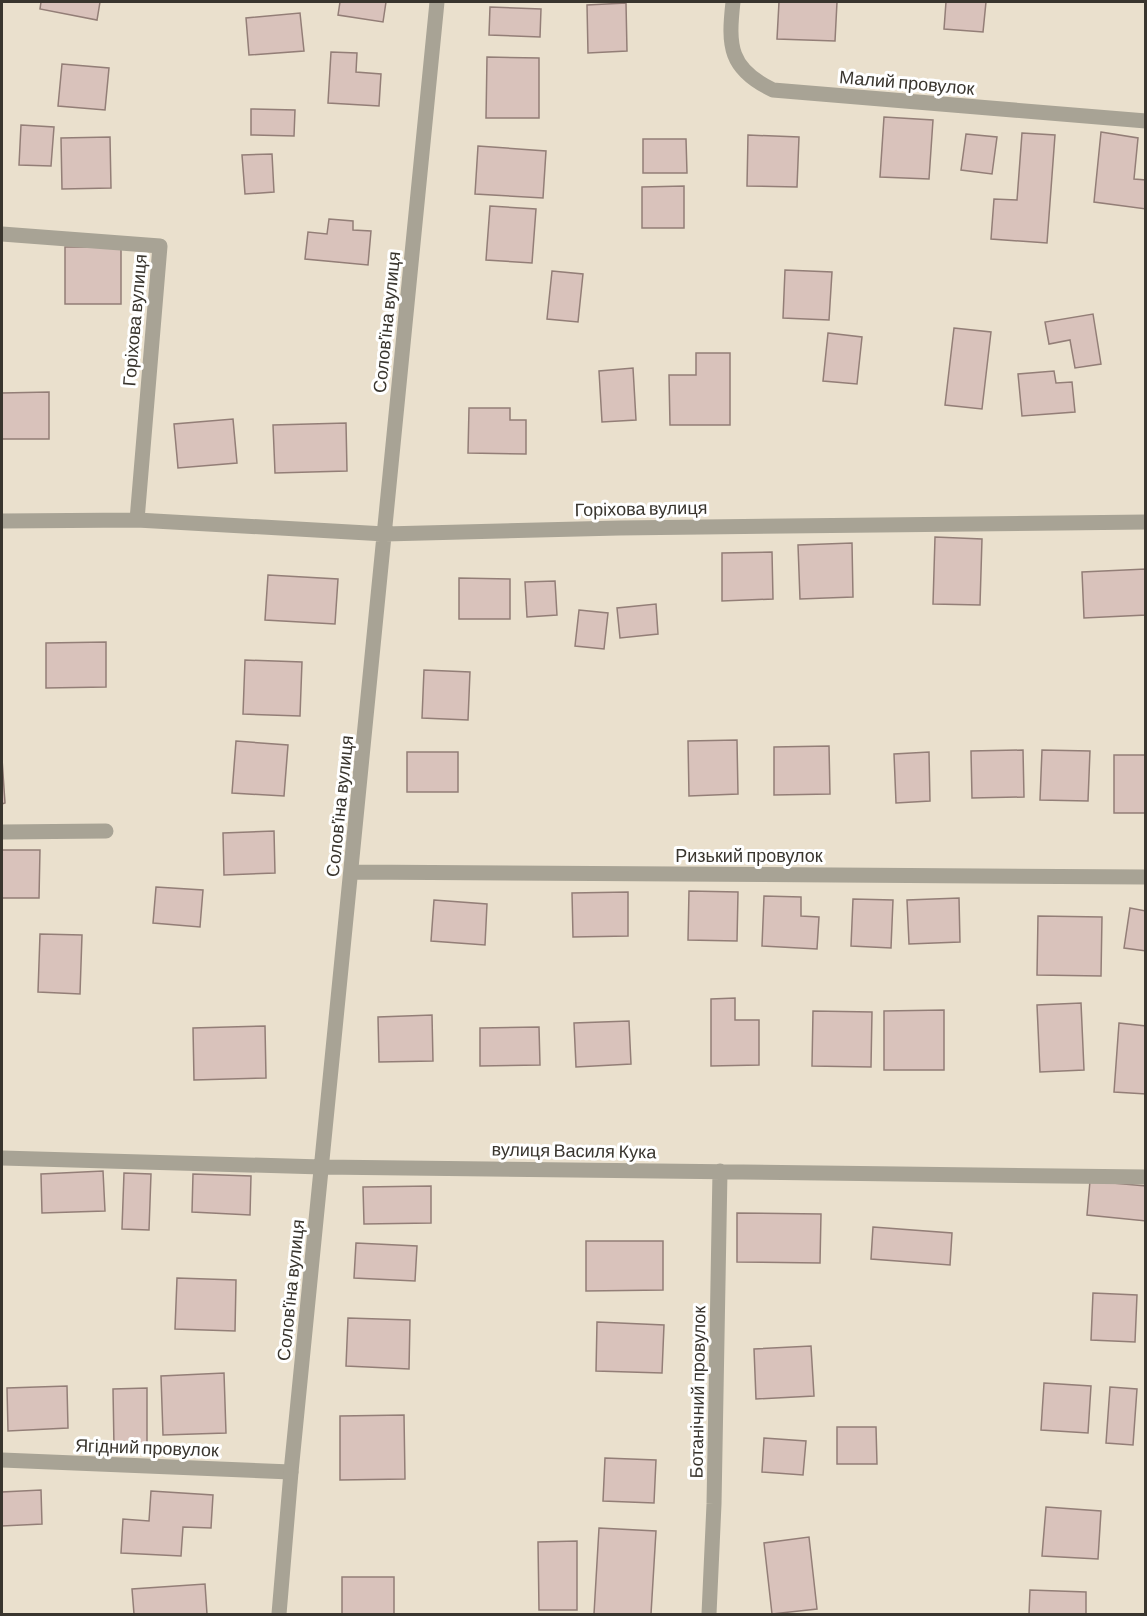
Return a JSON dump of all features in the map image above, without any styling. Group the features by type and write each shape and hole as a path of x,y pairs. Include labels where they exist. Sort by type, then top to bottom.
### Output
{"street":[{"name":"Солов'їна вулиця","path":"279,1614 291,1472 386,534 437,2"},
{"name":"Малий провулок","path":"733,2 729,32 732,48 740,66 756,82 773,90 1146,121"},
{"name":"Горіхова вулиця","path":"2,234 160,246 137,520"},
{"name":"Горіхова вулиця","path":"2,521 137,520 386,534 619,528 1146,522"},
{"path":"2,832 106,831"},
{"name":"Ризький провулок","path":"352,872 1146,877"},
{"name":"вулиця Василя Кука","path":"2,1158 322,1167 1146,1177"},
{"name":"Ботанічний провулок","path":"709,1614 714,1504 720,1171"},
{"name":"Ягідний провулок","path":"2,1460 291,1472"}],"building":[{"path":"41,2 100,2 97,20 40,9"},
{"path":"340,2 386,2 383,22 338,15"},
{"path":"779,2 837,2 835,41 777,39"},
{"path":"946,2 986,2 983,32 944,29"},
{"path":"626,3 627,51 588,53 587,5"},
{"path":"490,7 541,9 540,37 489,35"},
{"path":"300,13 304,51 249,55 246,18"},
{"path":"331,52 357,53 356,72 381,74 379,106 328,103"},
{"path":"487,57 539,58 539,118 486,118"},
{"path":"62,64 109,68 105,110 58,106"},
{"path":"251,109 295,110 294,136 251,135"},
{"path":"884,117 933,120 929,179 880,177"},
{"path":"21,125 54,127 51,166 19,165"},
{"path":"1101,132 1138,138 1134,179 1146,180 1146,209 1094,202"},
{"path":"1022,133 1055,135 1047,243 991,239 994,199 1017,200"},
{"path":"966,134 997,137 992,174 961,170"},
{"path":"748,135 799,137 797,187 747,186"},
{"path":"110,137 111,188 62,189 61,138"},
{"path":"643,139 686,139 687,173 643,173"},
{"path":"478,146 546,151 543,198 475,194"},
{"path":"272,154 274,192 245,194 242,155"},
{"path":"684,186 684,228 642,228 642,187"},
{"path":"490,206 536,209 532,263 486,260"},
{"path":"329,219 353,221 353,230 371,231 368,265 305,259 308,232 327,234"},
{"path":"65,247 121,247 121,304 65,304"},
{"path":"785,270 832,272 829,320 783,318"},
{"path":"552,271 583,274 578,322 547,319"},
{"path":"1093,314 1101,364 1075,368 1070,340 1049,344 1045,322"},
{"path":"954,328 991,332 982,409 945,405"},
{"path":"828,333 862,337 857,384 823,381"},
{"path":"696,353 730,353 730,425 670,425 669,375 696,375"},
{"path":"633,368 636,420 602,422 599,371"},
{"path":"1054,371 1056,383 1072,382 1075,412 1022,416 1018,374"},
{"path":"49,392 49,439 2,439 2,393"},
{"path":"469,408 510,408 510,420 526,420 526,454 468,453"},
{"path":"233,419 237,463 178,468 174,424"},
{"path":"346,423 347,471 275,473 273,425"},
{"path":"935,537 982,539 980,605 933,604"},
{"path":"852,543 853,597 800,599 798,545"},
{"path":"772,552 773,599 722,601 722,553"},
{"path":"1146,569 1146,615 1084,618 1082,572"},
{"path":"268,575 338,579 335,624 265,620"},
{"path":"459,578 510,579 510,619 459,619"},
{"path":"555,581 557,615 527,617 525,582"},
{"path":"656,604 658,634 620,638 617,608"},
{"path":"579,610 608,613 604,649 575,646"},
{"path":"106,642 106,687 46,688 46,643"},
{"path":"245,660 302,662 300,716 243,714"},
{"path":"424,670 470,672 468,720 422,718"},
{"path":"737,740 738,794 689,796 688,741"},
{"path":"236,741 288,745 284,796 232,793"},
{"path":"829,746 830,794 774,795 774,747"},
{"path":"1023,750 1024,797 972,798 971,751"},
{"path":"1042,750 1090,751 1088,801 1040,800"},
{"path":"407,752 458,752 458,792 407,792"},
{"path":"929,752 930,801 896,803 894,754"},
{"path":"1114,755 1146,755 1146,813 1114,813"},
{"path":"2,759 5,803 2,804"},
{"path":"274,831 275,873 224,875 223,833"},
{"path":"2,850 40,850 39,898 2,898"},
{"path":"156,887 203,890 200,927 153,923"},
{"path":"689,891 738,892 737,941 688,940"},
{"path":"628,892 628,936 573,937 572,893"},
{"path":"764,896 801,897 801,916 819,917 817,949 762,946"},
{"path":"959,898 960,942 909,944 907,900"},
{"path":"853,899 893,900 891,948 851,946"},
{"path":"434,900 487,904 485,945 431,941"},
{"path":"1130,908 1146,911 1146,951 1124,948"},
{"path":"1038,916 1102,917 1101,976 1037,975"},
{"path":"40,934 82,935 80,994 38,992"},
{"path":"735,998 735,1020 759,1020 759,1065 711,1066 711,999"},
{"path":"1081,1003 1084,1070 1040,1072 1037,1005"},
{"path":"944,1010 944,1070 884,1070 884,1011"},
{"path":"813,1011 872,1012 871,1067 812,1066"},
{"path":"432,1015 433,1061 379,1062 378,1017"},
{"path":"629,1021 631,1064 576,1067 574,1023"},
{"path":"1119,1023 1146,1026 1146,1094 1114,1092"},
{"path":"265,1026 266,1078 194,1080 193,1028"},
{"path":"539,1027 540,1065 480,1066 480,1028"},
{"path":"103,1171 105,1211 42,1213 41,1174"},
{"path":"124,1173 151,1174 149,1230 122,1229"},
{"path":"193,1174 251,1176 250,1215 192,1212"},
{"path":"1090,1181 1146,1186 1146,1221 1087,1215"},
{"path":"431,1186 431,1223 364,1224 363,1187"},
{"path":"737,1213 821,1214 820,1263 737,1262"},
{"path":"873,1227 952,1233 950,1265 871,1259"},
{"path":"586,1241 663,1241 663,1290 586,1291"},
{"path":"356,1243 417,1246 415,1281 354,1278"},
{"path":"177,1278 236,1280 235,1331 175,1329"},
{"path":"1093,1293 1137,1295 1135,1342 1091,1340"},
{"path":"348,1318 410,1320 409,1369 346,1366"},
{"path":"597,1322 664,1325 662,1373 596,1371"},
{"path":"811,1346 814,1396 756,1399 754,1349"},
{"path":"224,1373 226,1433 163,1435 161,1376"},
{"path":"1044,1383 1091,1386 1088,1433 1041,1430"},
{"path":"67,1386 68,1428 8,1431 7,1388"},
{"path":"1110,1387 1137,1389 1133,1445 1106,1443"},
{"path":"147,1388 147,1447 114,1448 113,1389"},
{"path":"404,1415 405,1479 340,1480 340,1416"},
{"path":"837,1427 876,1427 877,1464 837,1464"},
{"path":"764,1438 806,1441 803,1475 762,1472"},
{"path":"605,1458 656,1460 654,1503 603,1501"},
{"path":"41,1490 42,1524 2,1526 2,1492"},
{"path":"151,1491 213,1495 211,1528 183,1527 181,1556 121,1553 123,1519 149,1521"},
{"path":"1046,1507 1101,1511 1098,1559 1042,1556"},
{"path":"599,1528 656,1531 651,1614 594,1614"},
{"path":"809,1537 817,1609 772,1614 764,1543"},
{"path":"577,1541 577,1610 539,1610 538,1542"},
{"path":"342,1577 394,1577 394,1614 342,1614"},
{"path":"205,1584 207,1614 134,1614 132,1589"},
{"path":"1030,1590 1086,1592 1086,1614 1029,1614"}]}
